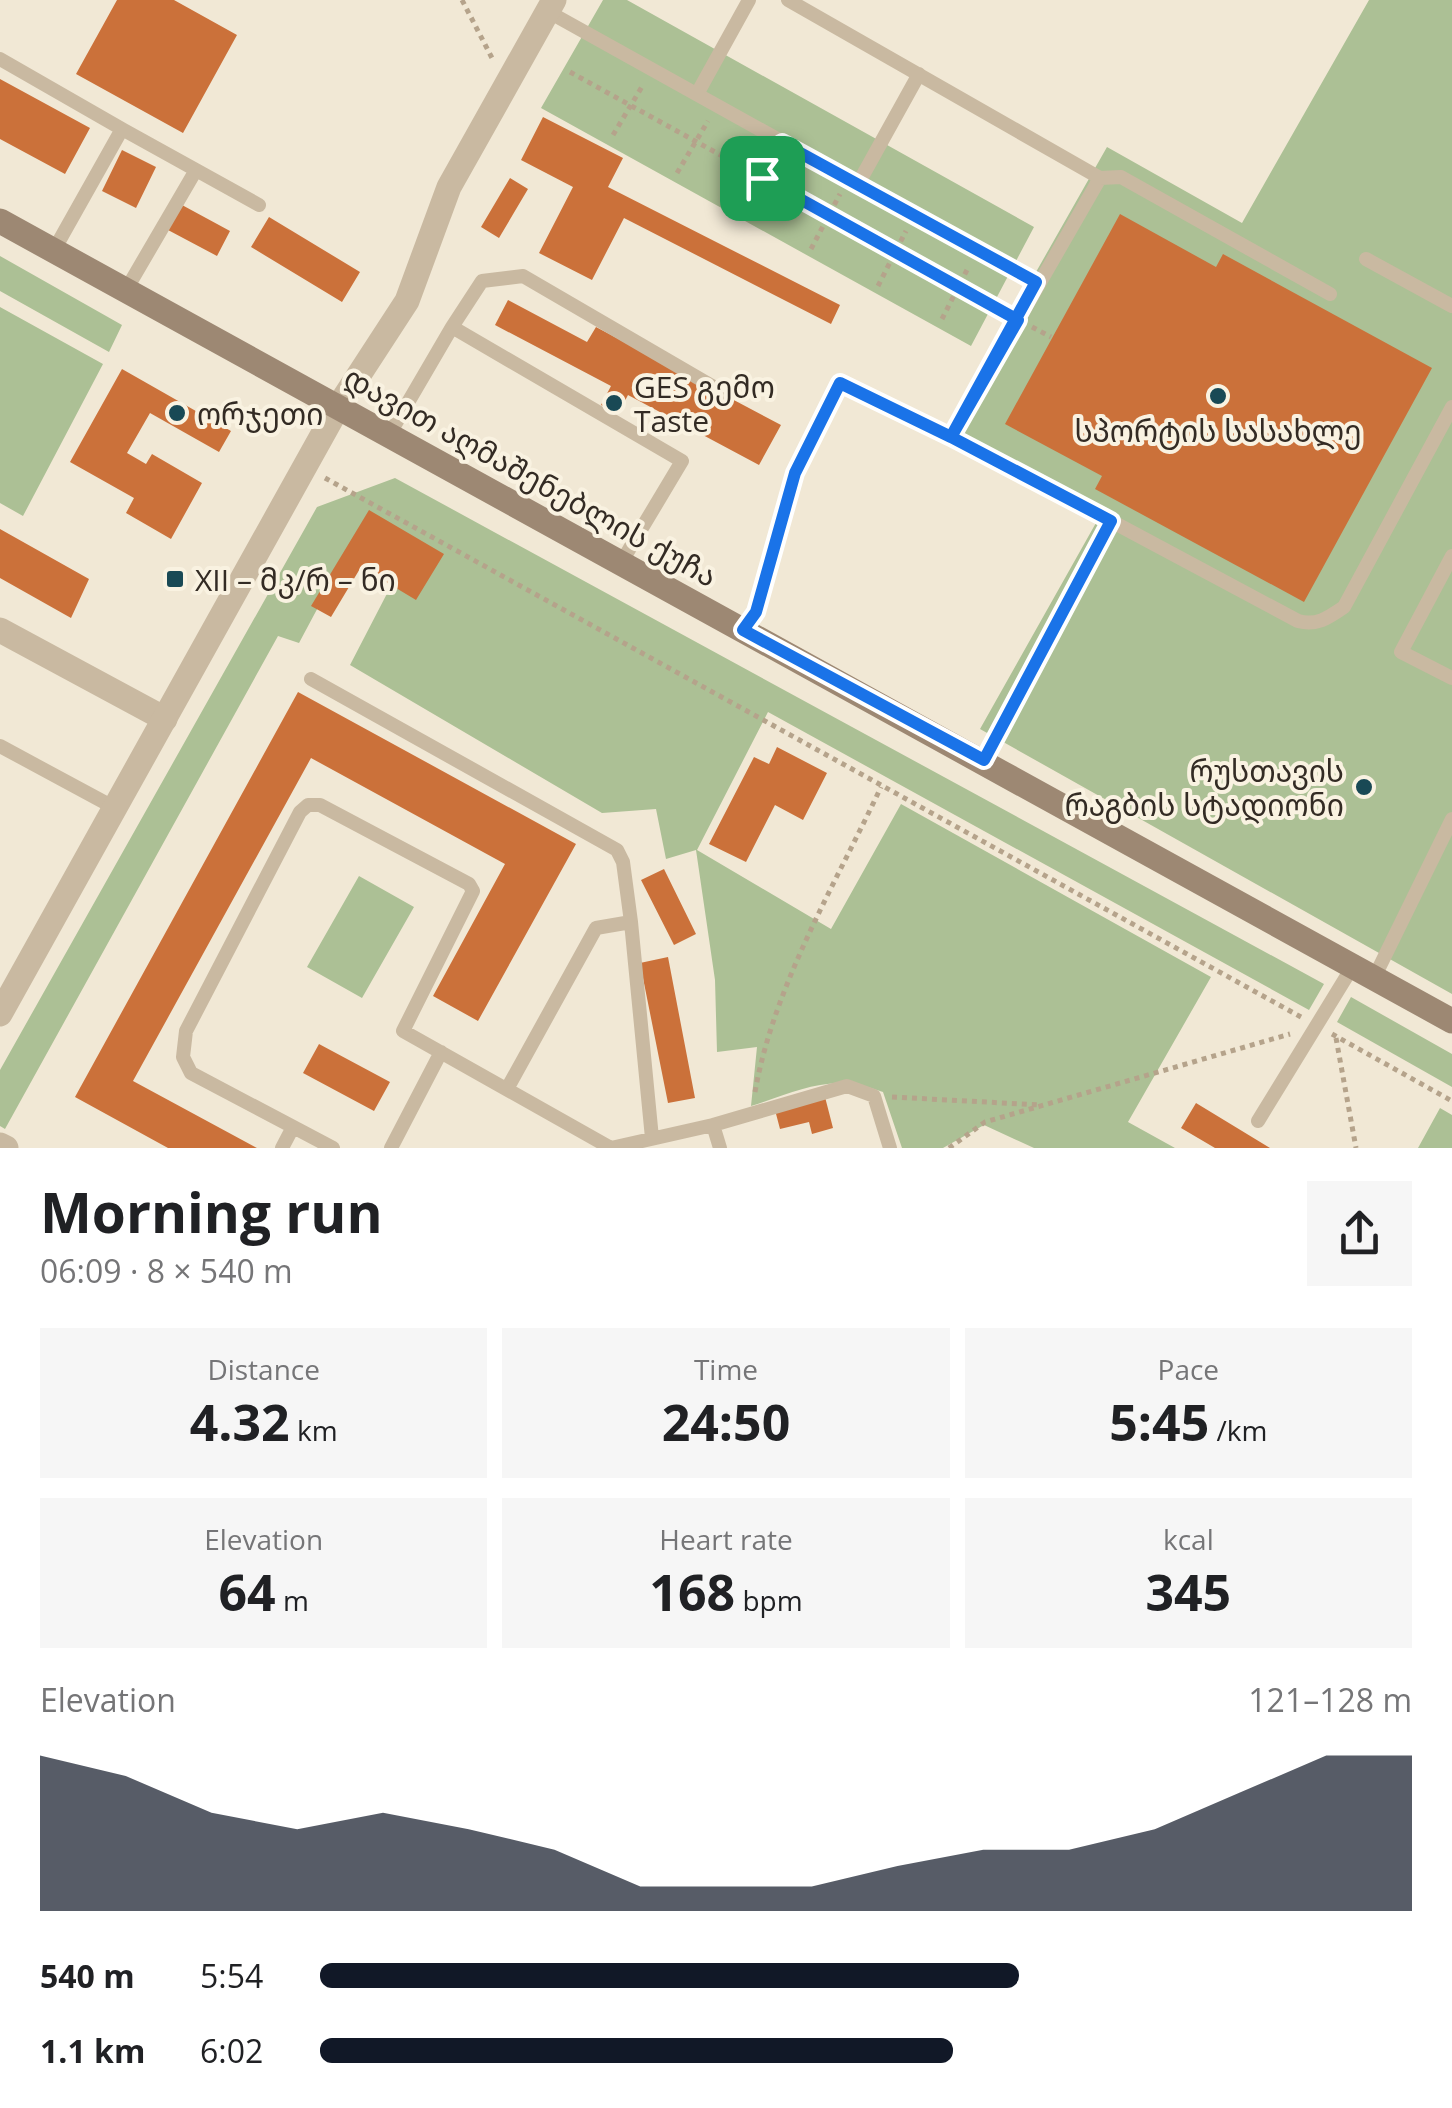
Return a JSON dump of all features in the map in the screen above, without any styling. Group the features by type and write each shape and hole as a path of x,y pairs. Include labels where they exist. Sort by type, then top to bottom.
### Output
{"main road":[{"name":"დავით აღმაშენებლის ქუჩა","path":"0,221 1452,1020"}],"street":[{"path":"0,1014 338,407 408,301 449,187 550,5"},
{"path":"0,630 164,719"}],"lane":[{"path":"697,94 748,0"},
{"path":"788,0 1100,178 1121,177 1330,294"},
{"path":"550,5 652,69 1036,282"},
{"path":"0,59 259,206"},
{"path":"853,181 919,74"},
{"path":"54,250 122,128"},
{"path":"126,290 196,170"},
{"path":"951,437 1036,282 1100,178"},
{"path":"1366,259 1452,306"},
{"path":"388,435 482,281 523,276 724,392"},
{"path":"452,328 682,461 622,563"},
{"path":"743,630 756,612 795,473 840,383 1310,624 1325,620 1344,607 1452,408"},
{"path":"984,760 1111,521"},
{"path":"1452,556 1402,652 1452,678"},
{"path":"311,679 617,850 623,862 632,922 652,1138"},
{"path":"0,746 115,808"},
{"path":"333,1148 191,1072 183,1058 186,1031 308,805 320,804 468,884 473,891 403,1031 611,1148 713,1126 847,1086 874,1096 890,1148"},
{"path":"1258,1121 1318,1026 1364,972 1452,819"},
{"path":"507,1090 596,928 632,922"},
{"path":"391,1148 442,1052"},
{"path":"713,1126 720,1148"},
{"path":"282,1148 294,1127"}],"path":[{"path":"462,0 504,83"},
{"path":"613,135 652,69"},
{"path":"570,72 1051,337"},
{"path":"677,173 717,105"},
{"path":"746,210 782,143"},
{"path":"811,248 853,181"},
{"path":"878,286 915,215"},
{"path":"942,319 978,250"},
{"path":"305,467 1452,1101"},
{"path":"750,1114 762,1050 782,997 881,787"},
{"path":"948,1148 985,1122 1318,1026"},
{"path":"1335,1036 1356,1148"},
{"path":"874,1096 1046,1105"}],"green space":[{"path":"603,0 627,0 1034,227 971,346 541,108"},
{"path":"1369,0 1452,0 1452,994 980,729 1101,514 948,427 1107,147 1242,223"},
{"path":"0,256 122,325 109,352 0,291"},
{"path":"0,307 103,364 23,516 0,503"},
{"path":"395,478 1324,984 1309,1010 768,712 697,850 831,929 901,804 1211,977 1128,1122 1175,1148 1034,1148 984,1125 943,1148 902,1148 883,1092 847,1084 801,1089 751,1106 757,1047 717,1052 715,980 696,850 666,859 656,809 602,813 350,665 393,582 346,555 299,643 278,636 5,1129 0,1126 0,1070 317,507"},
{"path":"359,876 414,907 362,998 307,967"},
{"path":"1351,997 1452,1054 1452,1087 1337,1022"},
{"path":"1440,1108 1452,1115 1452,1148 1418,1148"}],"building":[{"path":"117,0 174,0 237,35 183,133 76,74"},
{"path":"0,79 90,128 65,174 0,139"},
{"path":"543,117 623,158 608,187 840,305 831,324 624,218 592,280 539,253 573,187 521,160"},
{"path":"122,150 156,167 136,208 102,191"},
{"path":"510,178 528,189 499,238 481,227"},
{"path":"182,205 230,231 217,256 168,230"},
{"name":"სპორტის სასახლე","path":"1120,214 1216,267 1223,254 1432,368 1304,602 1095,489 1102,476 1005,424"},
{"path":"269,217 360,272 342,302 251,247"},
{"path":"508,300 587,342 596,327 781,425 759,465 628,395 618,414 601,405 611,386 495,325"},
{"path":"122,369 231,431 219,452 150,413 127,453 146,464 152,454 202,483 171,539 126,513 134,498 70,462"},
{"path":"369,510 444,554 416,600 361,567 331,617 311,606"},
{"path":"0,529 89,579 71,618 0,578"},
{"path":"298,692 576,844 478,1021 433,996 505,864 311,758 133,1081 257,1148 168,1148 75,1097"},
{"path":"777,747 827,773 803,820 775,805 746,862 709,844 754,757 769,764"},
{"path":"664,869 696,934 674,945 641,880"},
{"path":"668,957 695,1098 668,1103 640,963"},
{"path":"319,1044 390,1082 374,1111 303,1073"},
{"path":"825,1097 833,1128 812,1134 809,1122 780,1129 775,1110"},
{"path":"1196,1103 1270,1148 1215,1148 1181,1128"}],"place":[{"name":"სპორტის სასახლე","path":"1218,396"},
{"name":"GES გემო Taste","path":"614,403"},
{"name":"ორჯეთი","path":"177,413"},
{"name":"XII – მკ/რ – ნი","path":"175,579"},
{"name":"რუსთავის რაგბის სტადიონი","path":"1364,787"}],"route":[{"path":"762,178 782,143 1036,282 1018,320 951,437 1111,521 984,760 743,630 756,612 795,473 840,383 951,437 1018,320 762,178"}]}
